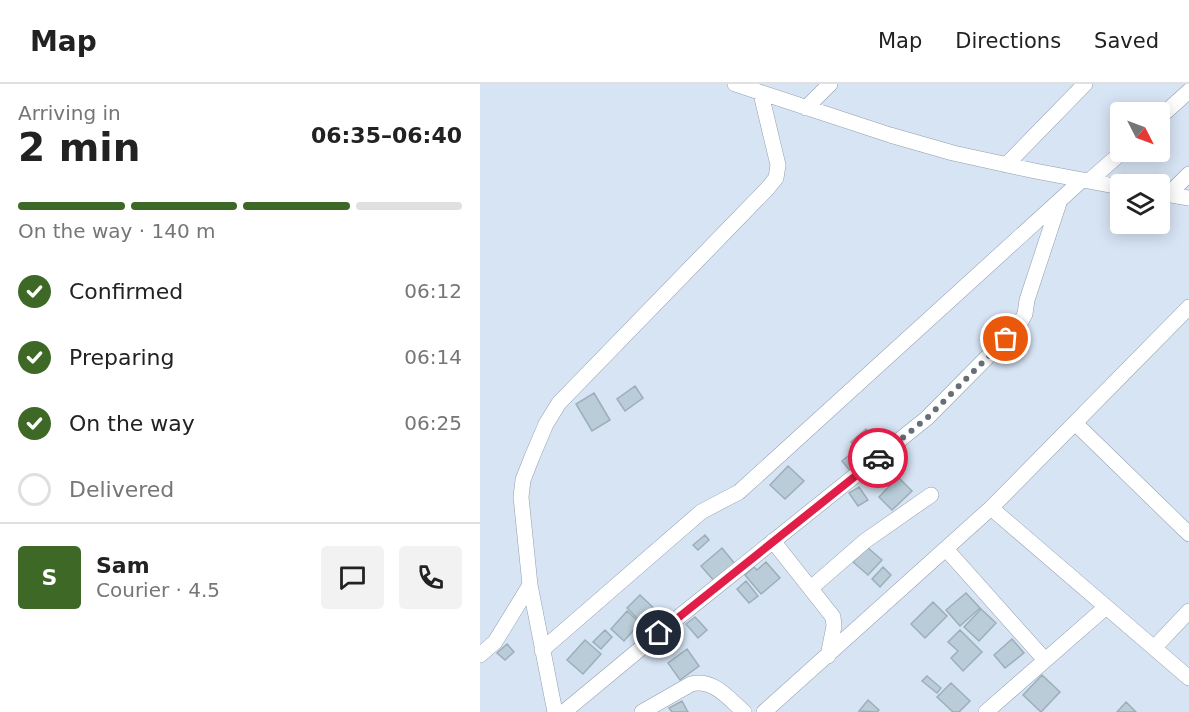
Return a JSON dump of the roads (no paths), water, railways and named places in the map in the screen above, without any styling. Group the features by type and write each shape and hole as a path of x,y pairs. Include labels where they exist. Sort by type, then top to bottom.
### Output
{"street":[{"path":"735,84 890,135 1006,165 1110,185"},
{"path":"806,108 830,84"},
{"path":"1006,165 1085,84"},
{"path":"1170,108 1189,91"},
{"path":"555,712 530,585 521,497 523,480 546,424 559,403 772,183 778,172 778,165 761,94"},
{"path":"542,650 701,512 739,492 1060,200 1110,161"},
{"path":"1170,189 1189,174"},
{"path":"1170,195 1189,198"},
{"path":"564,712 927,418 1020,325 1060,200"},
{"path":"764,712 991,507 1189,307"},
{"path":"1076,423 1189,534"},
{"path":"812,588 865,541 931,495"},
{"path":"991,507 1189,678"},
{"path":"774,541 833,617 834,626 828,656"},
{"path":"946,549 1045,660"},
{"path":"480,655 495,642 530,585"},
{"path":"986,712 1106,607"},
{"path":"1154,648 1189,611"},
{"path":"642,712 698,682 704,682 717,688 744,712"}]}
